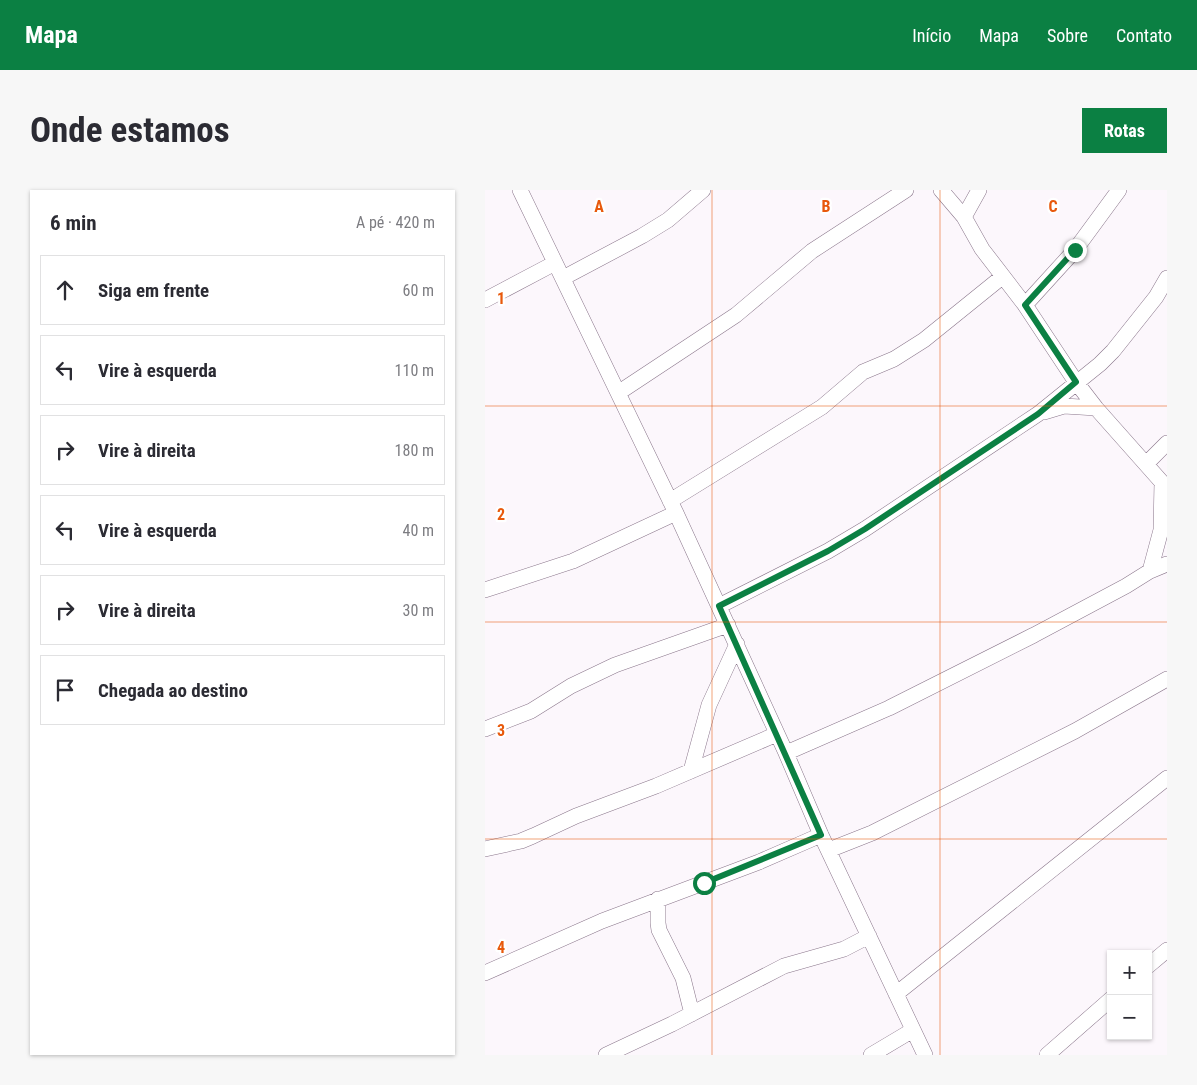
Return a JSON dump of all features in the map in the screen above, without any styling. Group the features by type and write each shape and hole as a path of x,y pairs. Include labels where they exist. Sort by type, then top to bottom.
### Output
{"street":[{"path":"520,190 673,507 737,644 821,835 925,1055"},
{"path":"563,278 668,220 703,190"},
{"path":"618,393 736,315 812,251 906,190"},
{"path":"941,190 964,217 982,249 1025,305 1076,382 1164,485 1161,530 1150,571"},
{"path":"964,217 979,190"},
{"path":"1025,305 1075,250 1119,190"},
{"path":"485,300 555,263"},
{"path":"485,590 573,561 673,507 822,407 863,372 894,359 925,340 1002,277"},
{"path":"719,606 828,551 865,529 1038,414 1100,364 1126,337 1156,297 1167,278"},
{"path":"1038,414 1064,406 1097,408"},
{"path":"1146,464 1167,443"},
{"path":"786,753 889,708 1034,635 1150,571 1167,564"},
{"path":"485,729 531,711 571,686 615,665 728,625"},
{"path":"691,771 709,705 737,644"},
{"path":"829,850 873,832 1075,731 1167,679"},
{"path":"485,849 533,836 576,816 691,771 777,734"},
{"path":"896,994 1167,778"},
{"path":"485,973 602,921 759,862 821,835"},
{"path":"659,899 659,930 683,978 692,1014"},
{"path":"606,1055 692,1014 784,966 837,951 869,936"},
{"path":"1152,963 1167,950"},
{"path":"1047,1055 1107,1002"},
{"path":"871,1055 913,1030"}],"route":[{"path":"704,883 821,835 719,606 828,551 865,529 1038,414 1076,382 1025,305 1075,250"}]}
